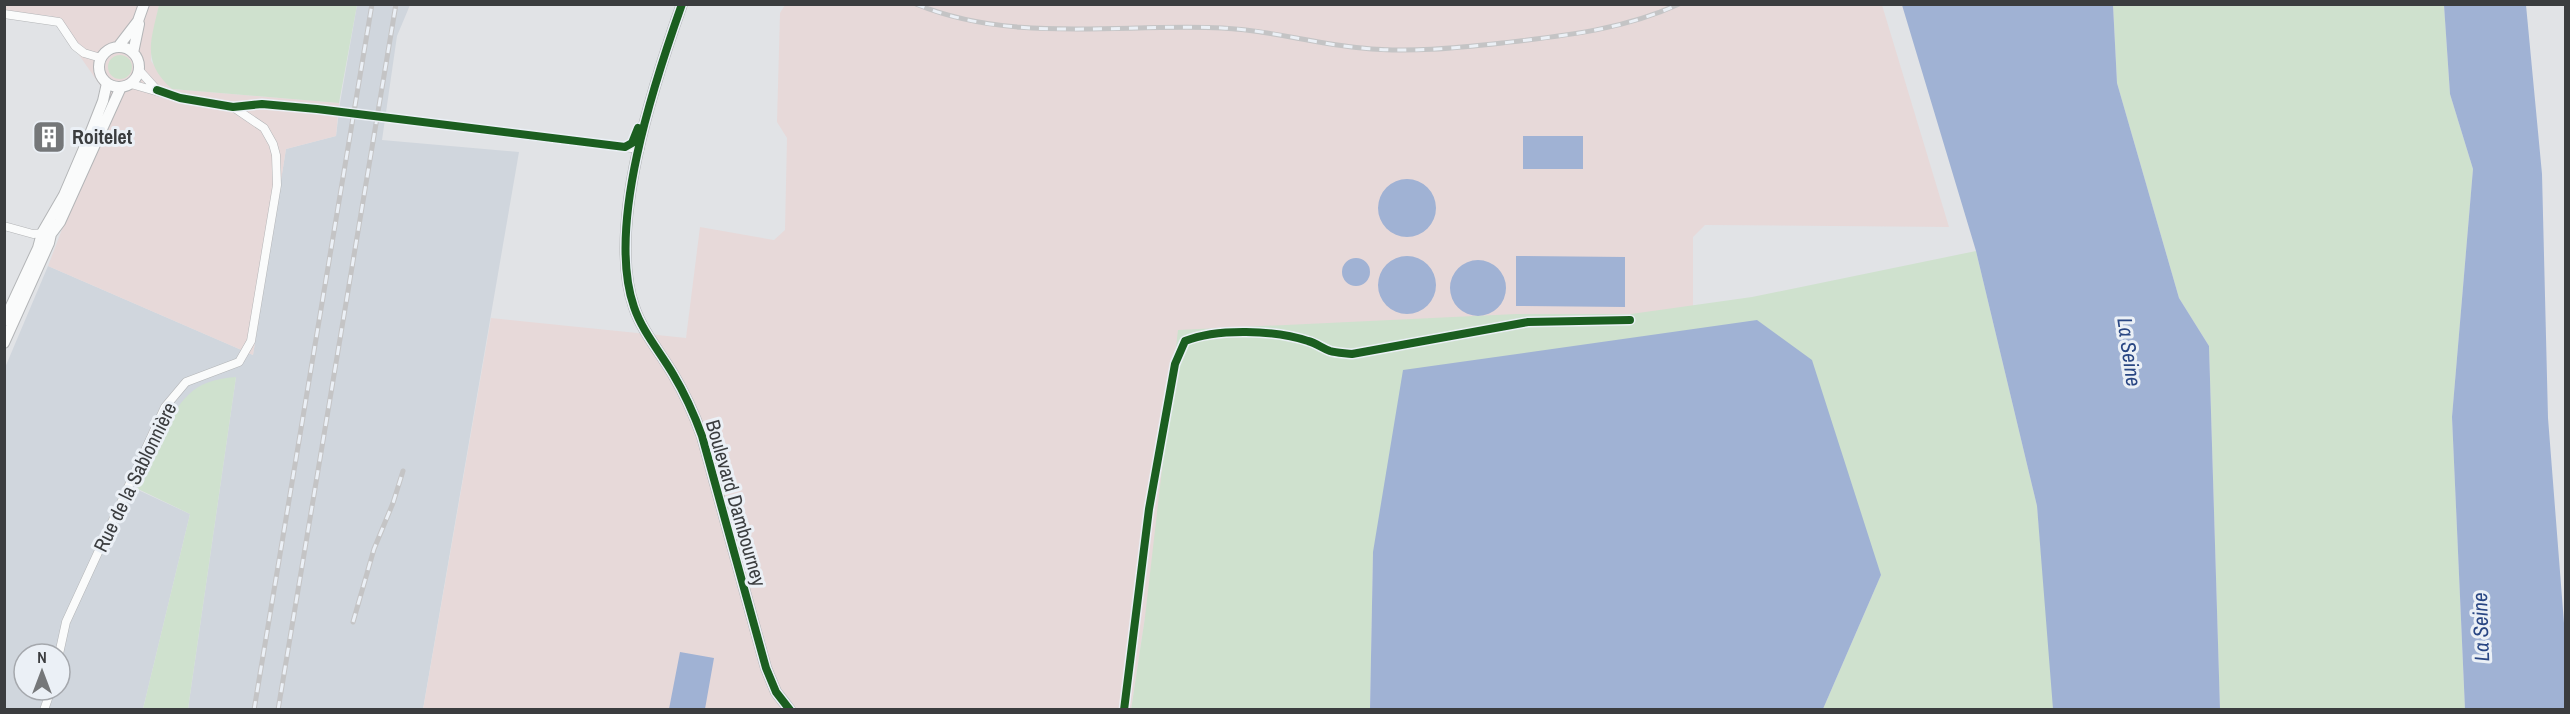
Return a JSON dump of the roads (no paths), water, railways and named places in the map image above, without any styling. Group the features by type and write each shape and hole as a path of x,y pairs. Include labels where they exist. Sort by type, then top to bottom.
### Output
{"main road":[{"path":"133,53 138,21 144,4"},
{"name":"Boulevard Dambourney","path":"682,4 661,65 640,149 624,240 628,288 634,309 645,330 689,402 702,436 766,668 776,692 790,710"},
{"path":"118,48 133,24 138,21"},
{"path":"4,321 68,186 104,101 107,83 100,73 101,58 111,49 118,48 133,53 139,70 126,85 60,222 46,233"},
{"path":"107,83 126,85"},
{"path":"4,343 49,243 46,233"}],"street":[{"path":"4,14 59,22 75,46 84,53 101,58"},
{"path":"139,70 157,90"},
{"path":"126,85 157,90"},
{"name":"Rue de la Sablonnière","path":"62,642 66,622 165,407 186,382 238,362 251,341 277,185 277,162 273,144 264,128 233,106 180,98 157,90"},
{"path":"482,130 640,149"},
{"path":"4,226 33,234 46,233"},
{"path":"1124,710 1149,509 1175,364 1185,341 1199,335 1250,333 1286,335 1310,341 1331,352 1352,354 1528,322 1630,320"}],"water":[{"name":"La Seine","path":"1902,5 2113,5 2117,83 2179,298 2209,346 2220,709 2053,709 2037,506 1976,251"},
{"name":"La Seine","path":"2444,5 2526,5 2542,174 2548,418 2565,636 2565,709 2465,709 2452,417 2473,169 2450,94"},
{"path":"1523,136 1583,136 1583,169 1523,169"},
{"path":"1407,179 1418,181 1431,192 1436,208 1434,219 1423,232 1407,237 1396,235 1383,224 1378,208 1380,197 1391,184"},
{"path":"1407,256 1418,258 1431,269 1436,285 1434,296 1423,309 1407,314 1396,312 1383,301 1378,285 1380,274 1391,261"},
{"path":"1516,256 1625,257 1625,307 1516,306"},
{"path":"1356,258 1366,262 1370,272 1366,282 1356,286 1346,282 1342,272 1346,262"},
{"path":"1478,260 1489,262 1498,268 1504,277 1506,288 1504,299 1498,308 1489,314 1478,316 1467,314 1458,308 1452,299 1450,288 1452,277 1458,268 1467,262"},
{"path":"1757,320 1812,360 1881,575 1823,709 1370,709 1373,552 1403,370"},
{"path":"680,652 714,658 705,709 669,709"}],"railway":[{"path":"254,710 372,4"},
{"path":"278,710 396,4"},
{"path":"916,4 953,16 990,24 1028,28 1222,28 1258,31 1344,46 1397,50 1467,47 1592,31 1636,20 1679,4"},
{"path":"353,622 374,549 403,471"}],"place":[{"name":"Roitelet","path":"49,137"}]}
